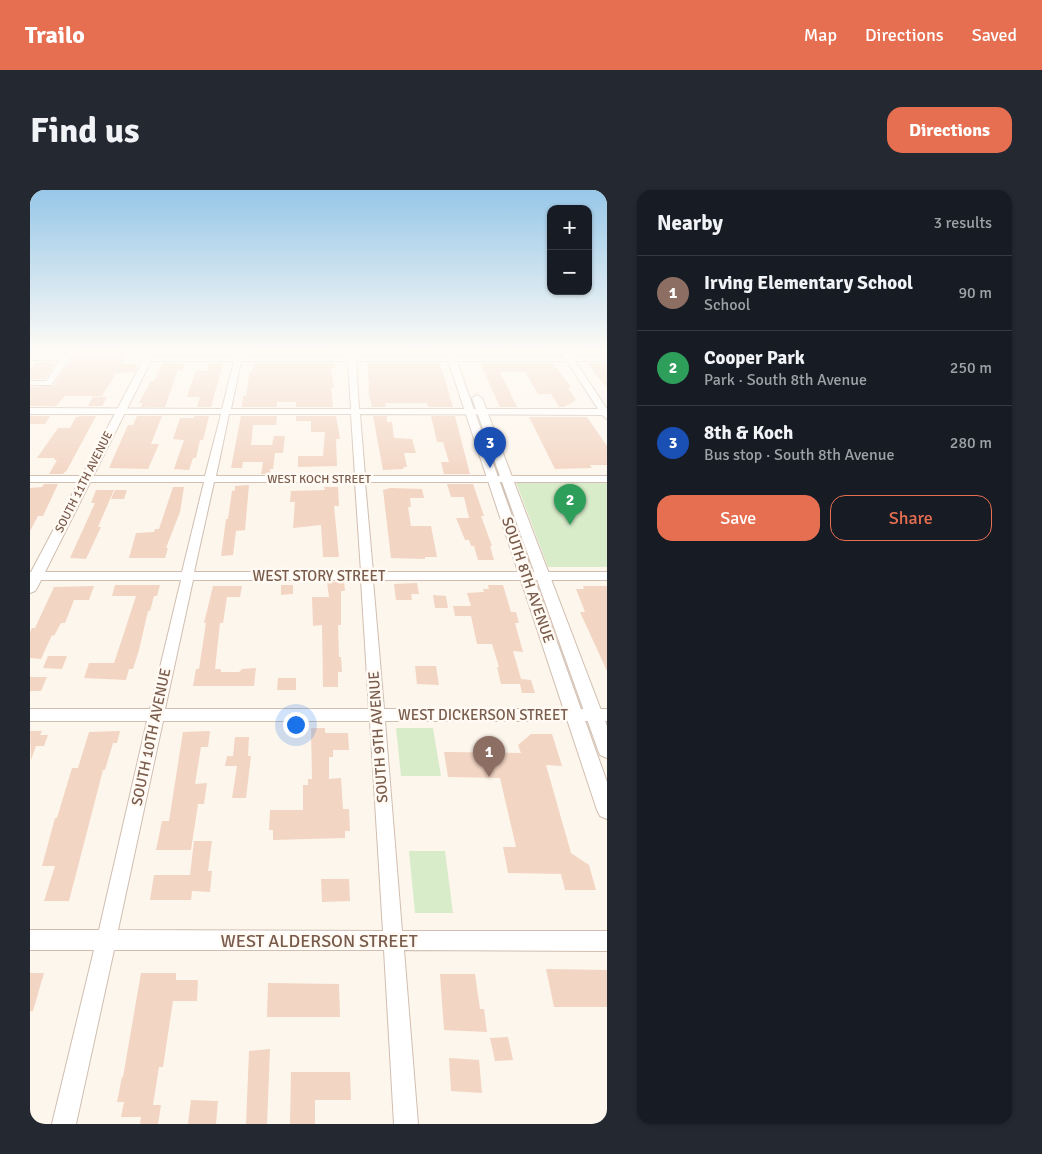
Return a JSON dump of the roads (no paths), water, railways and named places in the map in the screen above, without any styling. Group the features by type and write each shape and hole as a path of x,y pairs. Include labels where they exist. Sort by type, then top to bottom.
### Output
{"street":[{"name":"SOUTH 11TH AVENUE","path":"30,588 33,576 129,395"},
{"name":"SOUTH 10TH AVENUE","path":"64,1124 107,940 155,715 230,395"},
{"name":"SOUTH 9TH AVENUE","path":"354,395 406,1124"},
{"name":"SOUTH 8TH AVENUE","path":"471,395 501,478 600,715 607,750"},
{"path":"593,395 606,413"},
{"path":"30,411 477,411 606,413"},
{"name":"SOUTH 8TH AVENUE","path":"501,478 526,576 576,715 607,810"},
{"name":"WEST KOCH STREET","path":"30,479 607,479"},
{"name":"WEST STORY STREET","path":"33,576 607,576"},
{"name":"WEST DICKERSON STREET","path":"30,715 600,715"},
{"name":"WEST ALDERSON STREET","path":"30,940 607,941"}],"place":[{"name":"8th & Koch","path":"490,468"},
{"name":"Cooper Park","path":"570,525"},
{"name":"Irving Elementary School","path":"489,777"}]}
